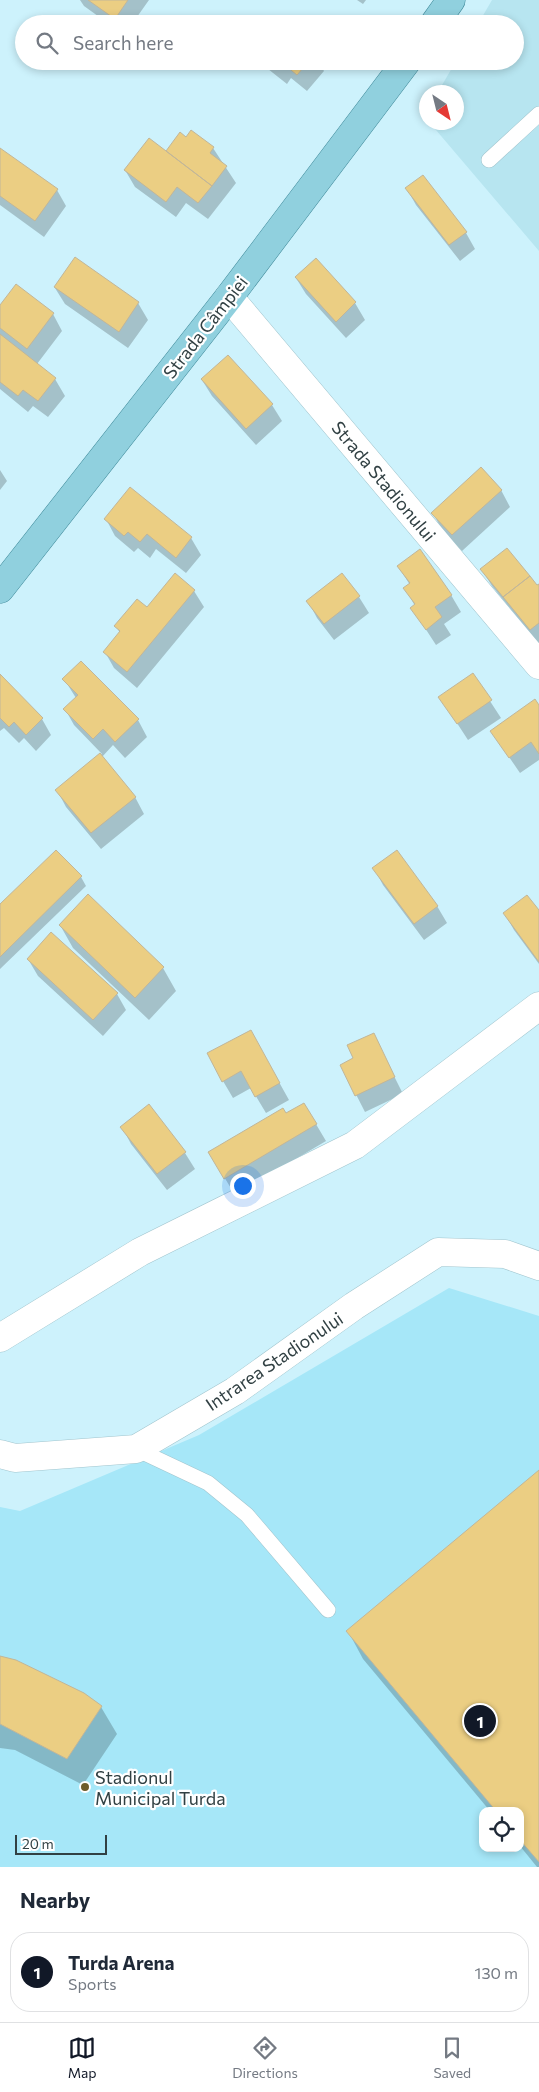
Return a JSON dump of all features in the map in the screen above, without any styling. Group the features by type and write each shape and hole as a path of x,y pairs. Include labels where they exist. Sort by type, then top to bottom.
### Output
{"main road":[{"path":"440,15 451,0"},
{"name":"Strada Câmpiei","path":"0,589 229,297 400,70"}],"street":[{"name":"Strada Stadionului","path":"229,297 539,665"},
{"path":"0,1338 140,1252 355,1145 539,1006"},
{"name":"Intrarea Stadionului","path":"0,1454 15,1458 136,1449 235,1392 354,1306 438,1252 505,1254 539,1266"}],"lane":[{"path":"489,160 539,114"},
{"path":"136,1449 208,1483 247,1515 328,1610"}],"shaded area":[{"path":"492,0 539,0 539,251 436,130 464,130 464,85 442,85 451,70 524,70 524,15 483,15"},
{"path":"449,1288 539,1316 539,1867 0,1867 0,1507 20,1511 199,1435"}],"building":[{"path":"88,0 128,0 118,15 109,15"},
{"path":"291,70 301,70 297,75"},
{"path":"191,130 214,147 210,153 227,166 212,186 166,151 180,132 186,137"},
{"path":"149,138 212,186 198,203 177,187 166,202 124,170"},
{"path":"0,148 58,189 35,221 0,196"},
{"path":"423,175 467,232 449,245 405,188"},
{"path":"75,257 139,302 119,332 54,287"},
{"path":"316,258 356,302 336,322 295,277"},
{"path":"16,284 54,313 27,349 0,328 0,305"},
{"path":"0,334 56,378 38,401 23,390 18,396 0,382"},
{"path":"228,355 273,404 246,429 201,379"},
{"path":"481,467 502,490 452,535 431,513"},
{"path":"130,487 192,537 176,558 147,534 140,542 128,532 124,536 104,519"},
{"path":"507,548 530,576 503,597 480,569"},
{"path":"420,549 452,595 435,607 442,617 426,630 410,608 415,604 403,588 410,583 397,566"},
{"path":"175,573 195,590 127,672 103,652 120,631 114,626 137,599 147,607"},
{"path":"342,573 360,596 324,624 306,601"},
{"path":"530,576 537,585 539,584 539,623 530,630 503,597"},
{"path":"81,661 139,719 115,742 103,729 93,739 63,709 78,695 62,679"},
{"path":"473,673 492,700 457,724 438,697"},
{"path":"0,674 43,718 26,735 14,722 9,727 0,718"},
{"path":"535,699 539,705 539,754 531,742 509,758 490,731"},
{"path":"100,753 136,797 91,833 55,790"},
{"path":"56,850 82,876 0,957 0,904"},
{"path":"397,850 438,906 414,924 372,868"},
{"path":"88,894 164,967 135,998 59,925"},
{"path":"527,895 539,910 539,962 503,913"},
{"path":"51,932 118,993 93,1020 27,959"},
{"path":"251,1030 280,1083 255,1097 241,1071 222,1082 207,1053"},
{"path":"374,1033 395,1077 355,1096 340,1065 353,1058 347,1045"},
{"path":"304,1103 317,1124 224,1179 208,1152 283,1108 286,1113"},
{"path":"149,1104 186,1152 157,1174 120,1127"},
{"path":"539,1470 539,1862 524,1845 524,1807 493,1807 346,1631"},
{"path":"0,1656 16,1660 84,1693 102,1706 67,1759 0,1724"}],"place":[{"name":"Turda Arena","path":"480,1721"},
{"name":"Stadionul Municipal Turda","path":"85,1787"}]}
